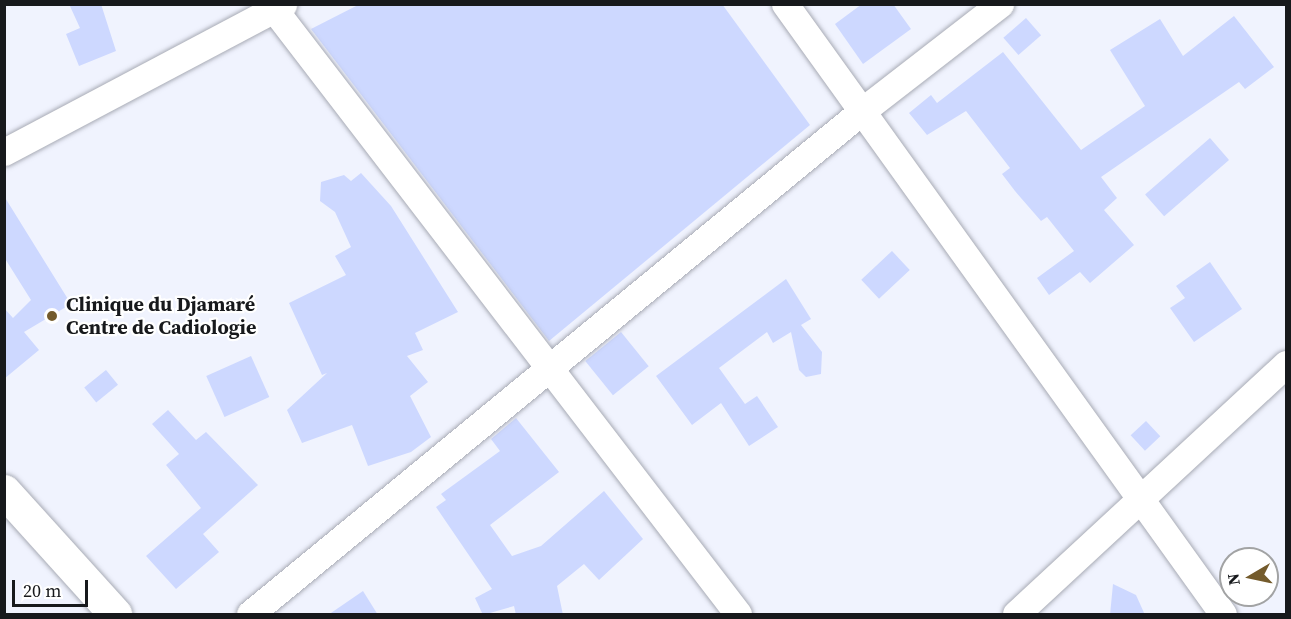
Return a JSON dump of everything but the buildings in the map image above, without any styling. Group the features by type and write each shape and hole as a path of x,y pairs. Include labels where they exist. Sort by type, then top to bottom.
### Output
{"main road":[{"path":"4,491 115,615"}],"street":[{"path":"785,4 1140,496 1223,615"},
{"path":"250,615 550,371 862,111 1000,4"},
{"path":"4,152 276,6 550,371 738,615"},
{"path":"1016,615 1140,496 1287,364"}],"place":[{"name":"Clinique du Djamaré Centre de Cadiologie","path":"52,316"}]}
